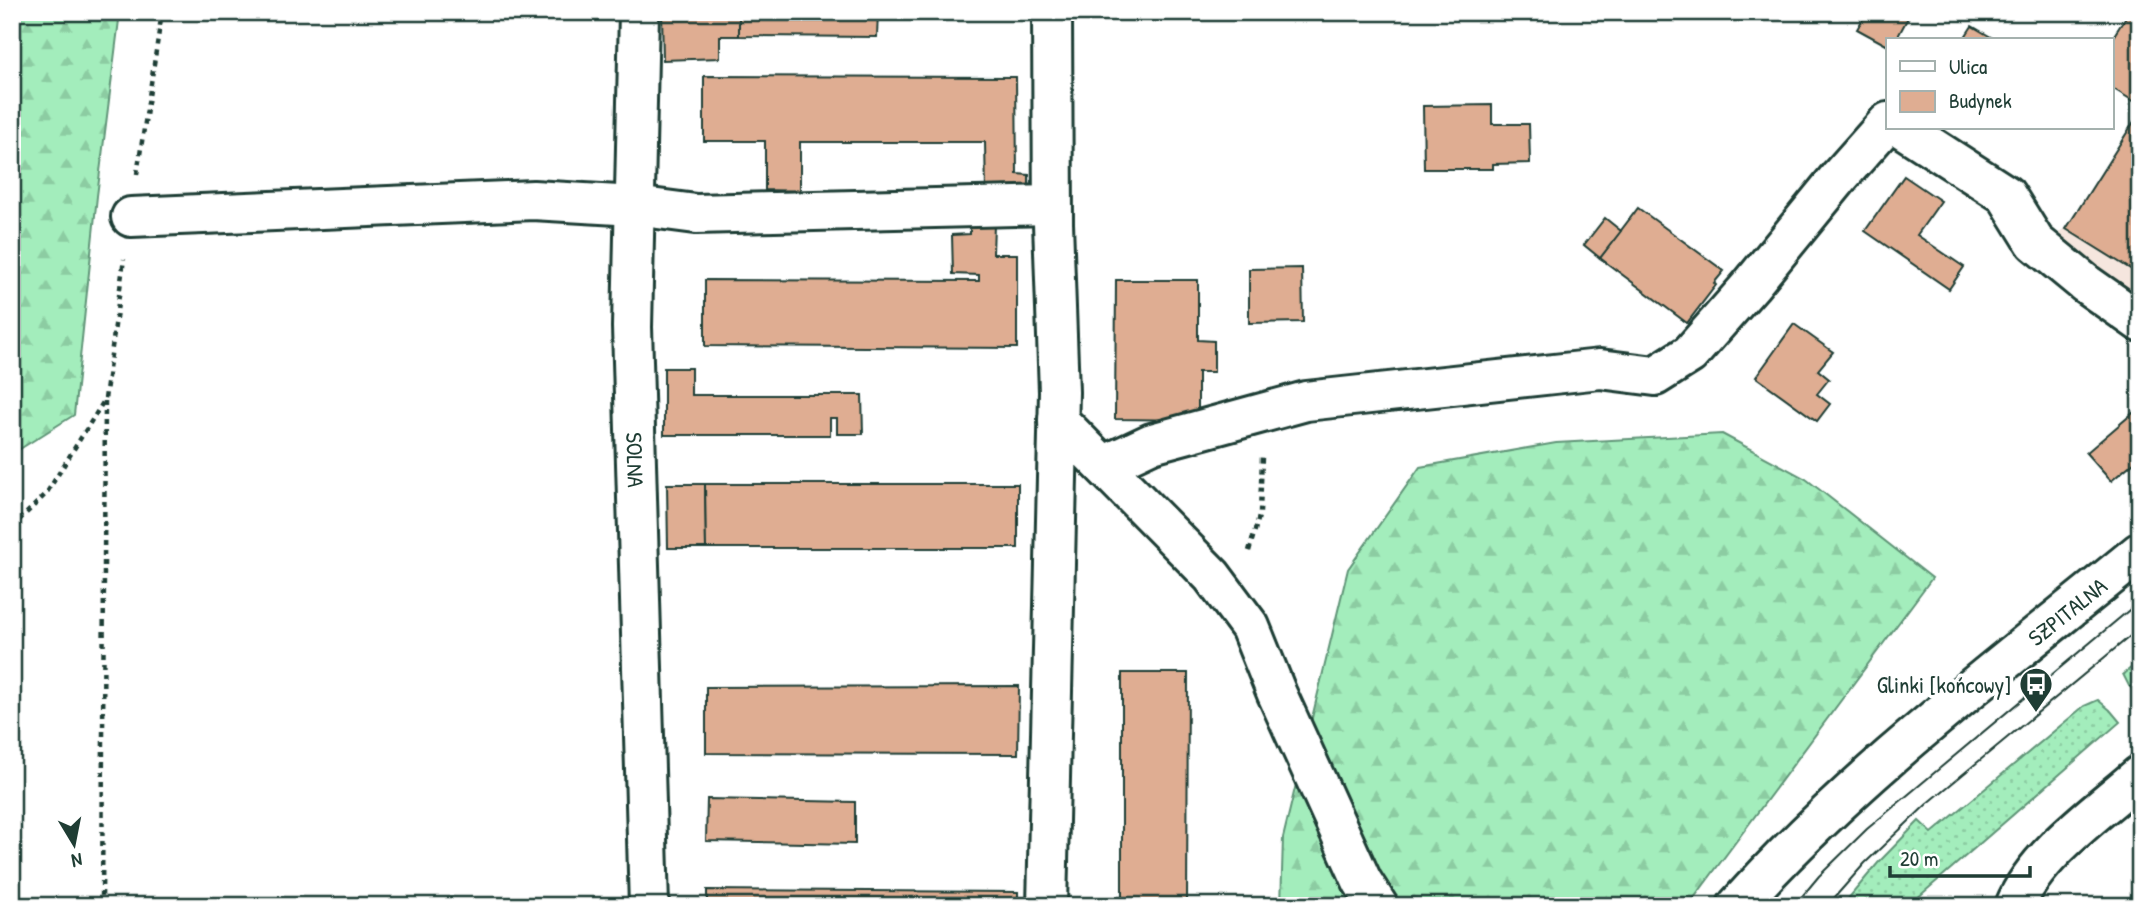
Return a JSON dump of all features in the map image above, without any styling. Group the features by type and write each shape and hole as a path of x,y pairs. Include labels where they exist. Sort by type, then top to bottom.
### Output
{"street":[{"name":"SOLNA","path":"639,12 632,327 649,906"},
{"path":"1047,906 1058,420 1052,205 1052,12"},
{"path":"1105,465 1152,443 1306,401 1600,369 1655,376 1690,354 1886,124"},
{"path":"1905,130 2006,195 2035,242 2086,284 2140,322"},
{"path":"131,217 533,200 635,206 696,214 1052,205"},
{"path":"1058,420 1212,576 1250,627 1282,706 1362,881 1378,906"},
{"name":"SZPITALNA","path":"1737,906 1816,823 1896,751 2140,552"},
{"path":"2015,906 2022,887 2043,860 2140,775"}],"path":[{"path":"102,906 105,399 162,12"},
{"path":"12,527 46,494 105,399"},
{"path":"1234,606 1260,513 1265,412"}],"shaded area":[{"path":"2140,112 2140,299 2094,270 2057,234 2066,228"}],"green space":[{"path":"12,12 120,12 74,415 12,454"},
{"path":"1722,434 1806,479 1932,578 1688,906 1281,906 1283,838 1348,569 1420,467 1556,443"},
{"path":"2140,661 2140,697 2129,686 2123,674"},
{"path":"2098,700 2120,722 1908,906 1842,906 1878,863 1919,821 1932,833 2084,706"}],"building":[{"path":"662,12 739,12 739,36 720,36 720,58 663,60"},
{"path":"739,12 878,12 877,37 739,36"},
{"path":"1867,12 1911,12 1897,38 1886,38 1886,45 1857,29"},
{"path":"2129,12 2140,12 2140,105 2114,89 2112,38"},
{"path":"1972,26 1993,38 1964,38"},
{"path":"704,76 1016,77 1017,174 1029,175 1029,195 986,194 985,142 800,142 800,191 765,190 765,141 704,141"},
{"path":"1492,105 1492,124 1529,124 1530,163 1493,164 1493,169 1424,169 1423,106"},
{"path":"2140,112 2140,275 2066,229"},
{"path":"1904,176 1941,201 1917,235 1964,267 1949,289 1865,231"},
{"path":"1638,208 1724,271 1687,323 1600,258"},
{"path":"1605,218 1621,231 1600,258 1584,245"},
{"path":"970,223 994,224 993,254 1017,254 1017,348 705,346 705,280 979,281 979,275 953,274 952,235 970,234"},
{"path":"1302,268 1303,322 1249,323 1249,269"},
{"path":"1116,280 1198,280 1198,340 1214,341 1214,372 1198,372 1198,420 1115,419"},
{"path":"1794,324 1833,352 1818,370 1829,379 1817,394 1830,404 1817,421 1756,377"},
{"path":"664,368 691,368 691,395 862,395 863,434 837,434 837,418 830,418 830,435 664,435"},
{"path":"2140,407 2140,457 2111,481 2086,453"},
{"path":"667,484 705,484 706,548 668,548"},
{"path":"705,484 1018,484 1018,548 706,548"},
{"path":"1122,673 1188,673 1187,906 1122,906"},
{"path":"1019,686 1018,754 706,753 706,687"},
{"path":"707,799 855,802 855,844 706,841"},
{"path":"707,890 1018,892 1018,906 707,906"}],"tram line":[{"path":"1794,906 1819,876 1867,829 2140,601"},
{"path":"1827,906 1865,863 1927,804 2140,628"}],"place":[{"name":"Glinki [końcowy]","path":"2036,714"}]}
